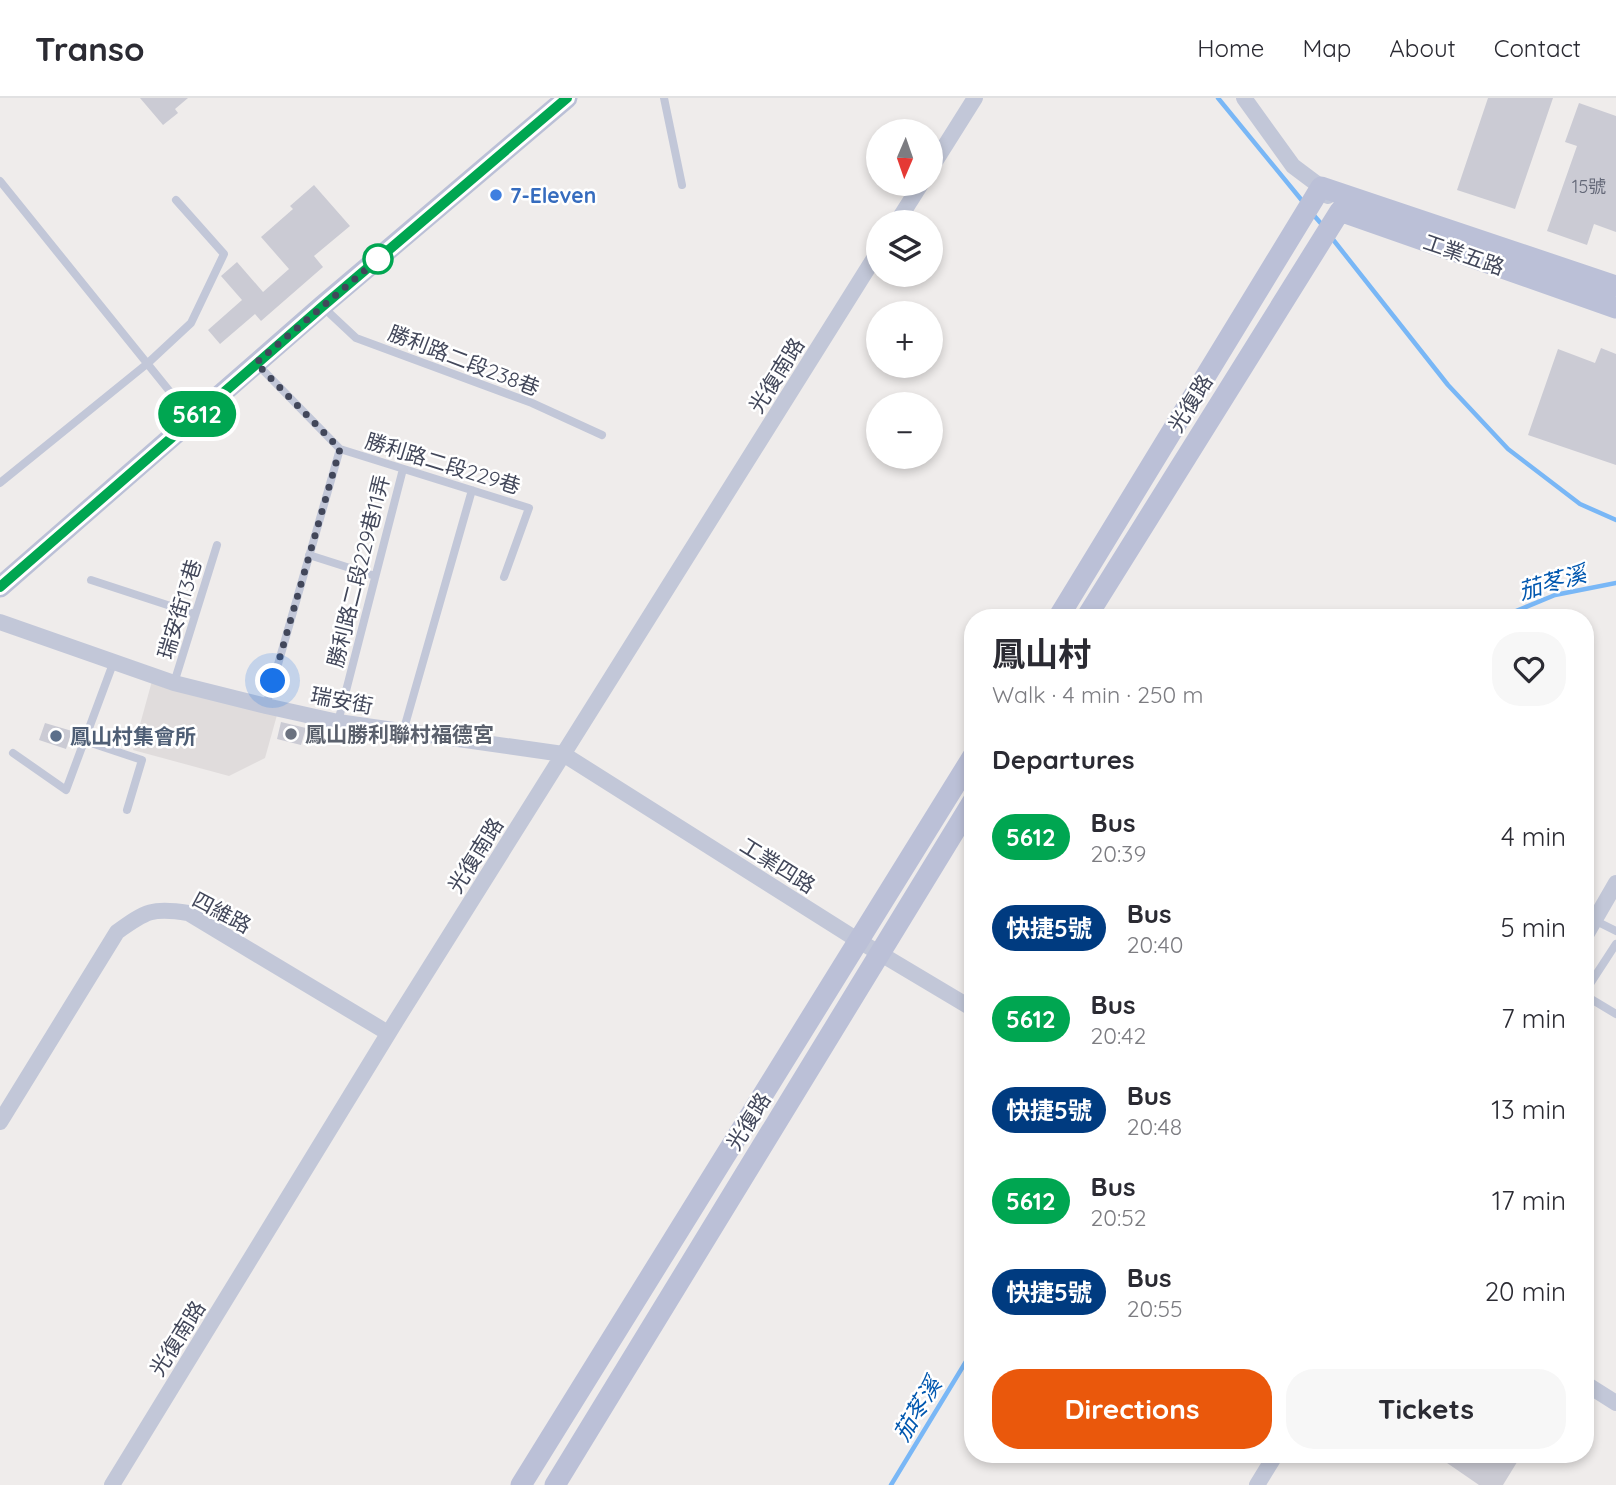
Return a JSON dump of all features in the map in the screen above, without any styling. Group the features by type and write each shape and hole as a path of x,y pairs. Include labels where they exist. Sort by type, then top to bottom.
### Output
{"street":[{"path":"0,587 256,363 567,98"},
{"path":"943,149 975,98"},
{"name":"工業五路","path":"1244,98 1293,166 1321,187 1340,211 1616,308"},
{"name":"工業五路","path":"1321,187 1616,286"},
{"name":"光復路","path":"1064,609 1321,187"},
{"name":"光復路","path":"1092,609 1340,211"},
{"name":"光復南路","path":"112,1485 388,1033 866,271"},
{"name":"瑞安街","path":"0,622 174,683 266,706 338,722 563,754"},
{"name":"工業四路","path":"563,754 859,941 964,1004"},
{"name":"光復路","path":"521,1485 964,771"},
{"name":"光復路","path":"555,1485 964,816"},
{"path":"1594,920 1616,883"},
{"name":"四維路","path":"0,1122 117,932 139,916 161,909 188,914 388,1033"},
{"path":"1594,1389 1616,1404"},
{"path":"1257,1485 1270,1463"}],"lane":[{"path":"664,98 682,185"},
{"path":"0,181 148,363 160,383 192,419"},
{"path":"0,484 148,363 191,323 224,254 176,200"},
{"name":"勝利路二段238巷","path":"323,306 356,338 533,403 602,435"},
{"name":"勝利路二段229巷","path":"256,363 340,449 529,508 504,577"},
{"path":"266,706 340,449"},
{"name":"勝利路二段229巷11弄","path":"338,722 403,469"},
{"path":"402,732 472,490"},
{"name":"瑞安街13巷","path":"174,683 217,544"},
{"path":"309,555 375,576"},
{"path":"90,580 195,614"},
{"path":"13,753 66,790 114,661"},
{"path":"85,741 142,760 127,810"},
{"path":"1594,920 1616,932"},
{"path":"1594,977 1616,944"},
{"path":"1594,1001 1616,1014"}],"shaded area":[{"path":"152,681 277,715 265,758 229,776 133,750"}],"building":[{"path":"140,98 188,98 175,109 178,113 163,125"},
{"path":"1488,98 1553,98 1515,209 1457,190"},
{"path":"1579,103 1616,116 1616,232 1594,224 1587,245 1547,231 1577,146 1565,142"},
{"path":"314,185 350,226 314,256 323,267 261,321 255,314 220,344 208,330 242,300 221,276 237,262 263,292 289,269 261,237 293,209 290,206"},
{"path":"1601,348 1616,354 1616,465 1528,435 1558,349 1595,363"},
{"name":"鳳山勝利聯村福德宮","path":"281,722 306,728 301,745 277,739"},
{"name":"鳳山村集會所","path":"45,723 72,731 66,749 39,740"},
{"path":"1447,1463 1516,1463 1503,1485 1479,1485"}],"waterway":[{"path":"1218,98 1304,203"},
{"path":"1311,212 1324,227"},
{"path":"1331,237 1448,385 1508,449 1580,504 1616,520"},
{"name":"茄苳溪","path":"1521,609 1555,595 1616,583"},
{"name":"茄苳溪","path":"891,1485 964,1365"}],"bus line":[{"name":"5612","path":"0,587 567,98"}],"place":[{"name":"7-Eleven","path":"496,195"},
{"name":"鳳山勝利聯村福德宮","path":"291,734"},
{"name":"鳳山村集會所","path":"56,736"}],"route":[{"path":"273,681 340,449 256,363 383,255 378,259"}]}
